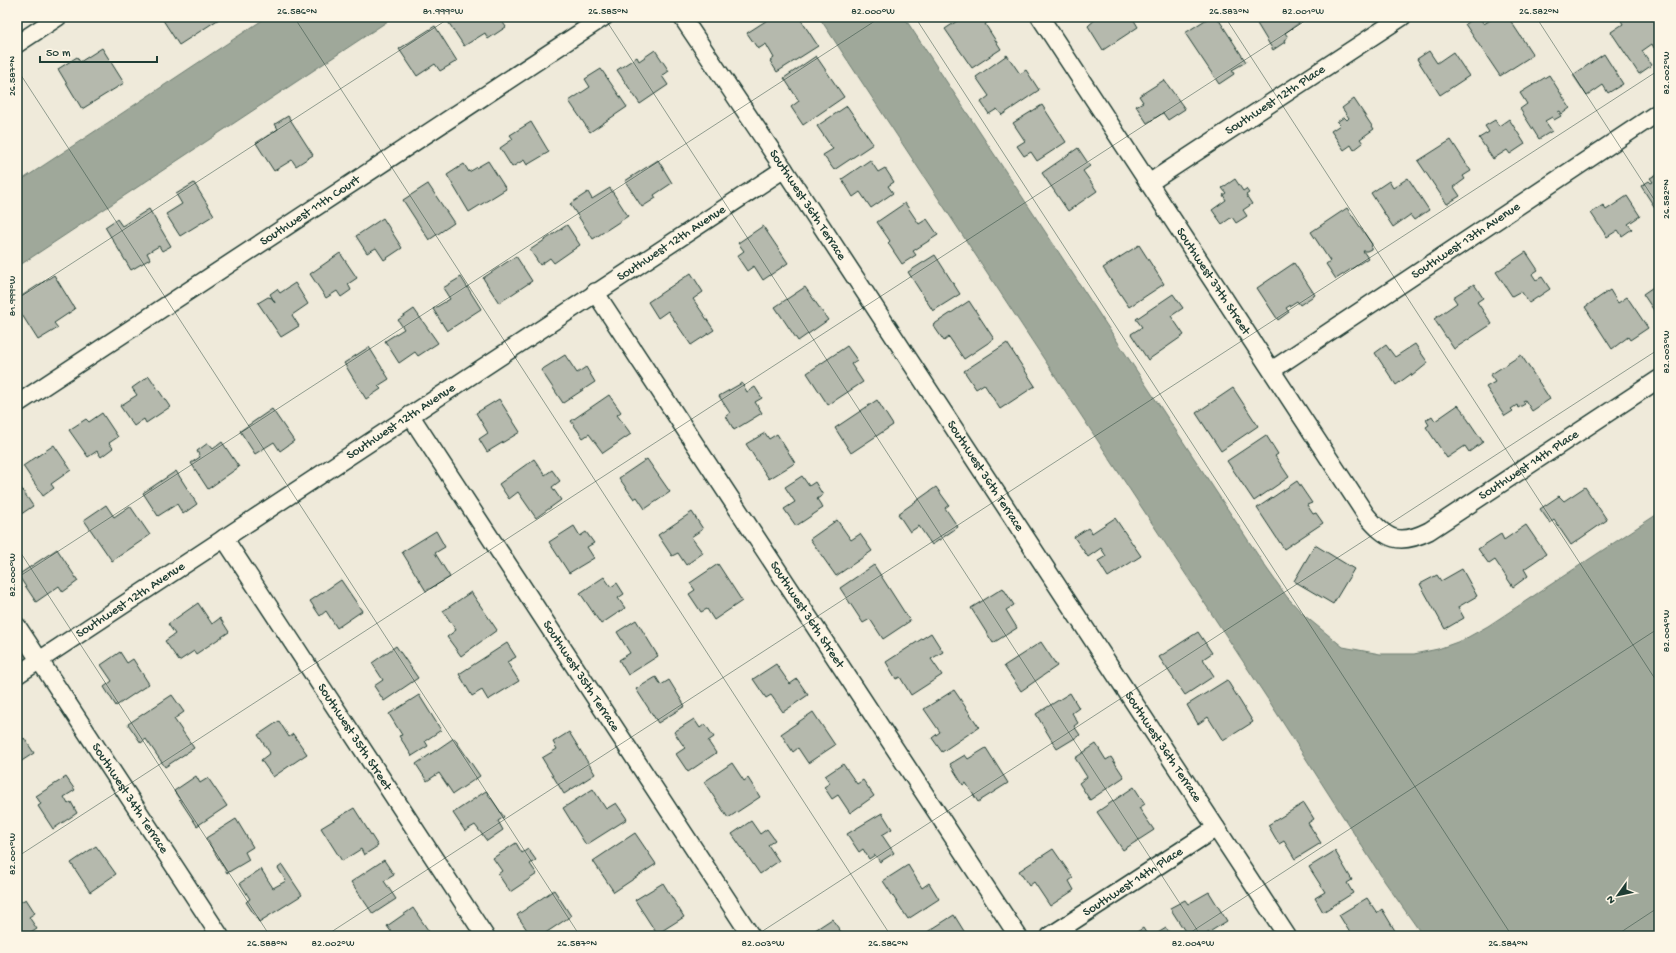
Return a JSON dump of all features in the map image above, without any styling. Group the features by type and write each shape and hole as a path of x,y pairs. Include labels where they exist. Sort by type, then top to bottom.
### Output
{"street":[{"path":"17,44 58,17"},
{"name":"Southwest 11th Court","path":"17,404 604,17"},
{"name":"Southwest 36th Terrace","path":"682,17 784,169 1287,936"},
{"name":"Southwest 37th Street","path":"1040,17 1366,515 1376,528 1394,539"},
{"name":"Southwest 12th Place","path":"1149,183 1402,17"},
{"name":"Southwest 13th Avenue","path":"1272,370 1659,112"},
{"name":"Southwest 12th Avenue","path":"17,675 595,292 784,169"},
{"name":"Southwest 36th Street","path":"595,292 1018,936"},
{"name":"Southwest 14th Place","path":"1394,539 1413,539 1429,531 1659,379"},
{"name":"Southwest 35th Terrace","path":"410,415 751,936"},
{"name":"Southwest 35th Street","path":"224,538 485,936"},
{"name":"Southwest 34th Terrace","path":"17,626 220,936"},
{"name":"Southwest 14th Place","path":"1050,936 1216,828"}],"shaded area":[{"path":"267,17 394,17 17,267 17,183"},
{"path":"819,17 904,17 1265,566 1287,597 1305,616 1343,647 1380,654 1414,654 1438,649 1463,640 1488,626 1659,513 1659,936 1423,936 1385,882 1269,701"}],"building":[{"path":"161,17 218,17 219,19 179,45"},
{"path":"445,17 499,17 506,27 488,39 485,33 464,46"},
{"path":"772,17 799,17 818,46 777,72 770,61 774,58 766,44 758,49 747,33"},
{"path":"963,17 992,17 993,19 985,24 1001,49 972,68 945,29"},
{"path":"1098,17 1132,17 1138,27 1103,50 1088,26"},
{"path":"1210,17 1217,17 1246,62 1232,70 1234,74 1219,84 1185,33"},
{"path":"1253,17 1303,17 1305,19 1285,33 1288,37 1284,40 1285,42 1273,50"},
{"path":"1475,17 1479,17 1484,24 1495,17 1508,17 1533,55 1500,76 1465,24"},
{"path":"1619,17 1653,17 1659,26 1659,45 1654,48 1652,44 1642,51 1652,65 1639,74 1611,32 1623,24"},
{"path":"435,26 457,61 440,71 435,64 417,76 399,49"},
{"path":"102,48 124,83 82,109 58,69 77,57 80,62"},
{"path":"655,50 669,71 662,76 668,85 640,104 617,70 637,57 639,61"},
{"path":"1429,51 1437,63 1453,52 1469,76 1440,95 1417,59"},
{"path":"1604,54 1623,84 1608,93 1603,85 1587,96 1573,75"},
{"path":"1007,55 1020,74 1026,70 1039,90 1002,115 997,109 989,114 981,102 989,96 976,77"},
{"path":"816,56 844,97 803,125 791,107 799,101 784,78"},
{"path":"601,69 627,107 590,132 569,101 590,87 585,79"},
{"path":"1549,75 1570,108 1562,114 1560,111 1558,112 1561,116 1554,120 1552,117 1545,121 1552,131 1539,139 1520,109 1527,104 1520,93"},
{"path":"1164,80 1185,109 1168,120 1163,113 1147,123 1136,106 1143,102 1139,96"},
{"path":"1354,99 1374,129 1360,139 1363,143 1354,150 1351,145 1344,150 1331,131 1340,125 1337,122 1344,117 1347,120 1349,118 1342,108"},
{"path":"1042,105 1066,142 1037,161 1031,152 1024,156 1017,146 1025,141 1013,123"},
{"path":"847,106 873,144 834,170 823,155 833,149 817,126"},
{"path":"288,116 313,155 296,166 292,160 274,171 256,143 278,129 275,124"},
{"path":"1509,119 1525,144 1510,154 1507,150 1493,159 1479,138 1489,132 1485,126 1495,120 1499,126"},
{"path":"531,122 549,152 527,165 524,160 512,167 500,148 513,139 510,135"},
{"path":"1451,140 1471,171 1463,176 1465,179 1454,187 1460,196 1447,204 1418,161"},
{"path":"1078,148 1090,166 1083,171 1097,191 1068,211 1042,173"},
{"path":"658,160 672,183 654,195 656,198 642,207 625,181"},
{"path":"870,160 878,172 885,168 894,182 888,186 893,193 871,208 860,192 853,197 842,179"},
{"path":"488,161 506,189 469,212 447,175 464,164 469,172"},
{"path":"1657,174 1659,178 1659,214 1641,186 1649,181 1651,183 1653,182 1650,178"},
{"path":"1408,178 1429,210 1414,220 1410,215 1393,227 1371,193 1389,181 1393,188"},
{"path":"1235,179 1243,191 1246,189 1249,193 1246,195 1252,204 1243,210 1247,216 1236,223 1232,217 1222,224 1212,210 1226,200 1223,195 1226,193 1222,188"},
{"path":"194,183 214,215 180,236 166,214 182,204 176,194"},
{"path":"428,184 454,223 429,240 403,200"},
{"path":"610,188 628,216 593,239 570,204 588,192 592,199"},
{"path":"1627,196 1640,216 1628,224 1632,229 1622,236 1618,230 1607,237 1591,213 1603,205 1606,210"},
{"path":"905,203 919,224 927,219 938,235 913,251 916,255 902,264 888,243 890,241 877,222"},
{"path":"1347,208 1372,244 1371,249 1363,251 1368,258 1336,279 1326,264 1330,261 1311,232"},
{"path":"149,209 171,246 162,251 159,246 147,253 150,259 131,270 105,227 117,219 122,226"},
{"path":"383,218 402,248 384,260 376,248 367,253 356,236"},
{"path":"567,225 580,245 554,263 550,258 540,265 530,250"},
{"path":"763,226 788,263 763,280 754,266 747,271 737,256 744,251 738,243"},
{"path":"1139,245 1164,284 1129,307 1103,268"},
{"path":"1526,252 1538,270 1532,274 1536,280 1542,277 1550,289 1529,303 1521,291 1512,296 1496,272"},
{"path":"340,253 357,278 348,284 351,290 341,297 337,291 326,298 310,274"},
{"path":"935,255 960,294 933,311 908,272"},
{"path":"516,256 532,281 499,303 483,278"},
{"path":"1294,263 1315,295 1300,305 1297,301 1286,308 1289,312 1278,320 1257,288"},
{"path":"691,273 703,292 693,299 714,330 691,345 668,311 658,318 648,302"},
{"path":"54,275 75,309 54,323 58,328 38,340 17,307 17,299"},
{"path":"461,277 481,309 447,331 433,309 450,299 443,288"},
{"path":"295,283 308,304 292,315 299,326 281,337 258,303 268,297 272,298 275,303 270,294 277,289 280,293"},
{"path":"1659,283 1659,318 1643,294"},
{"path":"1474,284 1483,298 1477,302 1492,324 1454,349 1434,319 1457,303 1453,297"},
{"path":"805,287 828,320 798,341 775,307"},
{"path":"1610,290 1618,303 1627,297 1648,328 1630,340 1628,337 1612,349 1585,307"},
{"path":"1173,294 1183,308 1171,316 1184,335 1148,360 1131,334 1142,327 1136,319"},
{"path":"969,301 994,339 964,359 949,337 944,341 933,325"},
{"path":"414,309 438,343 418,356 415,352 399,363 385,341 404,329 398,320"},
{"path":"1007,343 1035,386 1000,409 984,384 976,389 964,371"},
{"path":"1415,344 1428,363 1412,376 1411,374 1396,385 1375,353 1386,345 1395,357"},
{"path":"847,346 857,360 851,364 863,382 828,405 807,373"},
{"path":"369,347 389,379 378,386 381,389 366,399 344,363"},
{"path":"565,355 577,373 586,367 595,382 563,403 541,370"},
{"path":"1521,355 1550,399 1532,411 1525,400 1523,401 1525,404 1518,408 1517,405 1511,409 1513,411 1505,416 1486,387 1495,382 1490,375"},
{"path":"149,376 170,407 146,423 144,419 134,426 120,406 137,395 132,388"},
{"path":"742,383 747,392 755,387 762,398 755,402 762,413 734,430 726,416 730,413 719,396"},
{"path":"1233,388 1258,426 1221,451 1196,413"},
{"path":"609,395 621,412 617,415 631,434 603,453 589,434 583,438 571,421"},
{"path":"499,399 520,432 487,452 479,439 488,433 476,413"},
{"path":"877,400 893,425 851,453 835,428"},
{"path":"1458,405 1483,442 1469,452 1465,446 1447,458 1426,427 1429,425 1426,420 1432,416 1435,421"},
{"path":"272,409 294,441 280,451 274,442 255,454 240,431"},
{"path":"102,413 118,437 109,443 113,448 101,457 97,451 88,457 69,430 86,419 89,422"},
{"path":"765,433 769,439 777,434 795,463 769,479 746,444"},
{"path":"1266,435 1278,454 1275,456 1289,477 1254,501 1227,461"},
{"path":"222,442 239,467 208,489 191,463 200,457 197,451 208,443 213,449"},
{"path":"54,445 71,470 51,484 54,488 43,496 23,466"},
{"path":"534,459 545,475 552,470 560,481 552,487 561,500 536,518 518,492 509,499 499,484"},
{"path":"647,459 670,492 645,509 637,497 634,499 619,478"},
{"path":"176,471 197,504 183,514 177,504 158,516 143,493"},
{"path":"802,476 809,486 815,482 823,495 817,499 823,508 796,526 784,509 795,502 785,487"},
{"path":"1297,481 1312,503 1307,505 1313,514 1316,513 1323,523 1284,549 1257,508"},
{"path":"17,482 33,506 17,517"},
{"path":"936,487 949,505 945,508 958,527 932,545 919,526 910,532 898,514"},
{"path":"1585,487 1607,520 1571,545 1554,520 1550,523 1540,509 1559,496 1564,501"},
{"path":"106,505 114,517 130,506 150,535 112,561 84,520"},
{"path":"692,512 703,529 691,537 703,553 686,565 678,553 672,556 658,535"},
{"path":"1115,518 1141,556 1108,577 1098,561 1106,556 1101,548 1088,557 1074,537 1088,528 1092,533"},
{"path":"837,520 851,540 860,534 872,551 836,576 810,539"},
{"path":"1526,525 1546,554 1524,569 1528,576 1513,587 1495,560 1489,564 1478,549 1501,534 1504,540"},
{"path":"574,526 580,536 586,532 594,543 587,547 594,558 569,573 549,542"},
{"path":"436,531 445,547 435,553 450,577 426,591 402,552"},
{"path":"1315,545 1354,569 1333,604 1294,581"},
{"path":"57,549 78,581 63,592 59,586 36,602 18,575"},
{"path":"718,564 742,601 714,620 707,609 701,612 689,594 695,590 690,583"},
{"path":"874,565 910,621 883,639 870,619 863,623 840,588"},
{"path":"1462,569 1477,596 1458,607 1464,618 1445,629 1420,584 1437,575 1441,581"},
{"path":"604,577 611,587 617,583 624,594 618,598 625,608 601,624 580,593"},
{"path":"341,580 362,611 337,628 326,611 320,616 310,601"},
{"path":"1003,588 1014,605 1006,610 1017,628 993,643 971,608"},
{"path":"471,592 497,630 461,656 447,637 456,630 443,611"},
{"path":"198,603 212,624 220,618 229,632 196,654 194,651 179,661 165,641 175,634 168,624"},
{"path":"636,620 658,656 628,675 619,660 630,653 617,632"},
{"path":"1198,632 1212,653 1203,659 1214,676 1185,695 1159,657"},
{"path":"931,633 943,652 931,659 942,675 911,695 900,677 896,679 886,662"},
{"path":"1041,642 1057,666 1021,691 1004,666"},
{"path":"507,643 516,657 507,662 519,681 488,700 482,690 472,696 459,674"},
{"path":"396,646 418,678 384,701 374,686 383,680 372,663"},
{"path":"120,652 127,663 133,659 149,684 116,706 104,687 112,681 101,665"},
{"path":"776,664 790,684 797,679 808,695 783,712 771,695 766,698 753,679"},
{"path":"656,677 661,685 669,680 685,706 658,723 636,689"},
{"path":"1227,680 1253,722 1223,741 1208,717 1198,724 1187,705"},
{"path":"954,690 979,727 942,752 932,738 940,732 924,709"},
{"path":"1070,693 1079,708 1072,713 1078,723 1074,726 1080,735 1057,749 1036,714"},
{"path":"172,695 184,712 174,719 194,748 165,767 146,739 141,743 128,724"},
{"path":"419,695 441,730 425,741 428,746 412,756 399,736 402,735 389,714"},
{"path":"813,712 835,745 808,763 798,748 793,752 781,734"},
{"path":"694,719 700,728 705,724 714,737 708,741 716,753 688,772 676,754 685,748 674,732"},
{"path":"279,721 289,737 293,734 307,754 273,777 261,760 270,753 258,735"},
{"path":"569,732 595,774 564,794 542,758 557,749 553,742"},
{"path":"17,736 20,741 24,738 34,753 17,764"},
{"path":"454,738 480,776 453,794 439,773 427,781 416,764"},
{"path":"1096,744 1106,760 1111,757 1124,777 1090,800 1079,783 1087,777 1075,758"},
{"path":"986,748 1008,783 978,802 966,783 963,785 950,764 965,755 968,759"},
{"path":"732,763 744,781 748,778 760,797 728,818 704,782"},
{"path":"843,764 857,784 863,780 874,796 850,813 838,795 832,799 824,787 830,783 825,776"},
{"path":"196,776 200,783 208,778 227,806 197,826 174,791"},
{"path":"66,777 75,790 64,797 68,804 71,802 77,813 53,829 38,806 41,804 36,796"},
{"path":"1134,787 1145,804 1139,808 1154,830 1123,850 1097,812"},
{"path":"593,789 606,809 616,803 627,819 586,845 563,808"},
{"path":"486,791 504,817 498,821 503,830 487,841 475,825 465,831 453,813"},
{"path":"1304,803 1314,819 1308,823 1321,843 1295,859 1284,841 1279,844 1268,825"},
{"path":"354,808 378,846 364,855 361,849 342,861 321,828"},
{"path":"882,813 892,829 882,835 894,853 880,862 875,855 869,859 863,849 859,852 847,834"},
{"path":"236,819 253,847 245,852 249,860 227,873 206,838"},
{"path":"751,821 760,834 767,829 775,840 768,845 779,861 760,874 732,834"},
{"path":"635,833 656,864 614,892 593,861"},
{"path":"516,843 522,853 528,849 536,860 530,864 537,874 510,892 498,874 502,871 493,858"},
{"path":"96,846 116,874 90,892 71,863"},
{"path":"1053,849 1073,878 1069,881 1074,890 1050,906 1034,882 1029,886 1019,871"},
{"path":"1335,851 1352,880 1347,883 1353,893 1323,912 1315,898 1325,892 1309,867"},
{"path":"384,860 394,875 384,881 396,899 373,914 351,882"},
{"path":"282,865 302,895 259,922 246,902 250,899 240,883 261,869 273,888 286,881 278,868"},
{"path":"908,865 922,888 929,883 939,899 908,919 883,881"},
{"path":"663,883 684,917 657,934 635,900"},
{"path":"554,890 571,916 541,936 531,936 517,915"},
{"path":"1209,892 1227,921 1203,936 1188,936 1170,908 1185,900 1188,904"},
{"path":"1367,898 1377,913 1382,909 1397,934 1394,936 1352,936 1339,915"},
{"path":"26,899 35,913 29,917 37,929 26,936 17,936 17,904"},
{"path":"413,908 432,936 394,936 387,926"},
{"path":"954,915 967,936 921,936"},
{"path":"832,919 844,936 810,936 809,934"},
{"path":"1143,928 1148,936 1131,936"},
{"path":"1166,928 1172,936 1153,936"}]}
